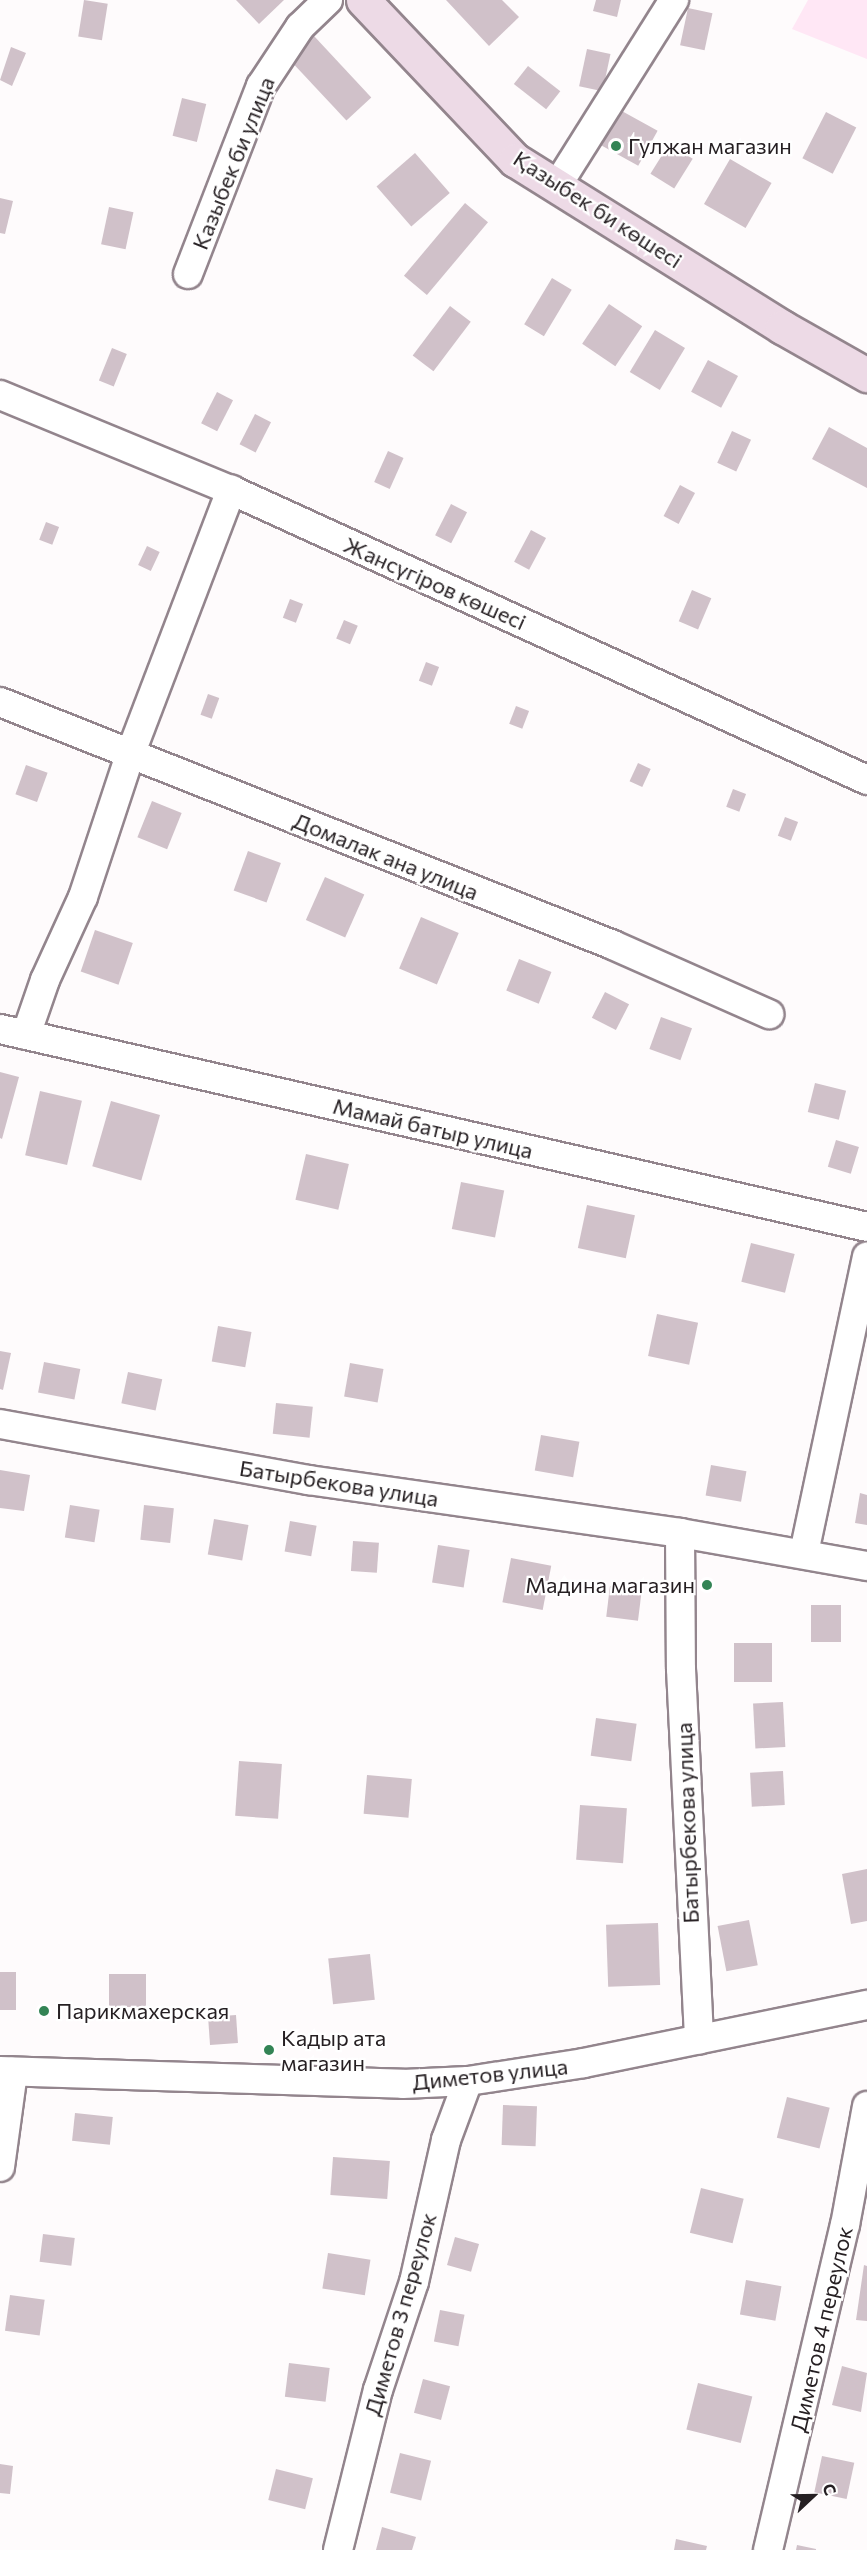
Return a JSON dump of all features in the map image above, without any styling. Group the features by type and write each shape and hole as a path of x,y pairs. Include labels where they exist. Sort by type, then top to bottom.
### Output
{"main road":[{"name":"Қазыбек би көшесі","path":"363,0 515,160 558,184 782,327 867,375"}],"street":[{"name":"Казыбек би улица","path":"188,274 261,86 300,27 328,0"},
{"path":"558,184 674,0"},
{"name":"Жансүгіров көшесі","path":"0,395 231,490 867,780"},
{"path":"13,1032 45,980 83,897 130,755 172,652 231,490"},
{"name":"Домалак ана улица","path":"0,702 613,945 769,1014"},
{"name":"Мамай батыр улица","path":"13,1032 867,1227"},
{"path":"804,1553 867,1257"},
{"name":"Батырбекова улица","path":"0,1424 309,1480 680,1533 804,1553 867,1566"},
{"name":"Батырбекова улица","path":"680,1533 681,1669 699,2040"},
{"name":"Диметов улица","path":"6,2071 403,2084 468,2081 699,2040 867,2005"},
{"path":"0,2167 6,2071"},
{"name":"Диметов 3 переулок","path":"338,2550 378,2390 414,2282 446,2140 468,2081"},
{"name":"Диметов 4 переулок","path":"768,2550 846,2225 867,2106"}],"shaded area":[{"path":"808,0 867,0 867,59 792,29"}],"building":[{"path":"84,0 108,4 102,40 78,37"},
{"path":"236,0 284,0 259,24"},
{"path":"446,0 502,0 519,17 489,46"},
{"path":"596,0 621,0 617,17 593,11"},
{"path":"688,8 712,13 705,50 680,45"},
{"path":"314,36 371,97 346,121 289,59"},
{"path":"11,47 26,53 12,86 0,80"},
{"path":"587,49 610,54 603,91 579,86"},
{"path":"528,66 560,91 546,109 514,84"},
{"path":"182,98 206,104 197,142 173,136"},
{"path":"620,110 658,131 638,166 601,145"},
{"path":"826,112 856,127 833,174 802,158"},
{"path":"669,144 693,159 674,189 650,174"},
{"path":"415,153 450,193 411,226 377,186"},
{"path":"730,159 772,183 746,228 704,204"},
{"path":"0,198 13,201 5,234 0,233"},
{"path":"465,203 488,222 427,295 404,276"},
{"path":"109,207 133,212 126,249 101,244"},
{"path":"552,278 572,290 544,336 524,324"},
{"path":"609,304 642,326 615,366 582,344"},
{"path":"450,306 471,322 433,371 413,356"},
{"path":"655,330 685,348 660,390 630,372"},
{"path":"112,348 127,354 114,386 99,380"},
{"path":"708,360 738,376 721,408 691,392"},
{"path":"217,392 233,400 217,431 201,423"},
{"path":"255,414 271,422 256,452 240,444"},
{"path":"829,427 867,448 867,488 812,459"},
{"path":"732,431 751,440 736,472 717,463"},
{"path":"388,451 404,458 390,489 374,482"},
{"path":"680,485 695,493 679,524 664,516"},
{"path":"451,504 467,512 451,543 435,535"},
{"path":"46,522 59,527 52,545 39,540"},
{"path":"531,530 546,538 529,570 514,562"},
{"path":"147,546 160,552 151,571 138,565"},
{"path":"692,590 711,598 698,630 679,621"},
{"path":"290,599 303,604 296,623 283,618"},
{"path":"344,620 358,626 350,644 336,638"},
{"path":"426,662 439,667 432,686 419,681"},
{"path":"208,694 219,698 212,719 200,715"},
{"path":"516,706 529,711 522,729 509,724"},
{"path":"638,763 651,769 642,787 630,781"},
{"path":"26,765 48,773 37,802 15,794"},
{"path":"733,789 746,794 739,812 726,807"},
{"path":"152,801 182,813 167,849 137,837"},
{"path":"785,817 798,822 791,841 778,836"},
{"path":"248,851 281,863 267,902 234,890"},
{"path":"325,877 364,894 345,937 306,920"},
{"path":"421,917 459,933 437,985 399,969"},
{"path":"95,930 133,943 118,985 81,972"},
{"path":"519,959 551,972 539,1004 506,991"},
{"path":"605,992 629,1004 616,1030 592,1018"},
{"path":"661,1017 692,1028 680,1060 649,1049"},
{"path":"0,1072 19,1077 2,1139 0,1138"},
{"path":"815,1083 846,1091 839,1120 808,1112"},
{"path":"40,1091 82,1101 67,1165 25,1155"},
{"path":"111,1101 160,1115 141,1180 92,1166"},
{"path":"836,1140 859,1147 851,1174 828,1167"},
{"path":"306,1154 349,1164 338,1210 295,1200"},
{"path":"461,1182 504,1190 495,1238 452,1229"},
{"path":"587,1205 635,1215 626,1258 578,1248"},
{"path":"751,1243 795,1254 785,1293 741,1282"},
{"path":"657,1314 698,1323 689,1365 648,1356"},
{"path":"218,1326 251,1332 245,1367 212,1361"},
{"path":"0,1351 11,1353 3,1390 0,1389"},
{"path":"44,1362 80,1369 74,1399 38,1392"},
{"path":"350,1363 383,1369 378,1402 344,1396"},
{"path":"128,1372 162,1379 156,1411 121,1403"},
{"path":"276,1403 313,1407 310,1438 273,1434"},
{"path":"541,1435 579,1442 573,1477 535,1470"},
{"path":"711,1465 746,1471 741,1502 706,1496"},
{"path":"0,1470 30,1475 24,1511 0,1508"},
{"path":"860,1493 867,1495 867,1525 855,1523"},
{"path":"70,1505 100,1510 94,1542 65,1538"},
{"path":"144,1505 174,1508 170,1543 140,1540"},
{"path":"214,1519 248,1525 242,1561 208,1554"},
{"path":"290,1521 317,1526 311,1556 285,1552"},
{"path":"353,1541 379,1543 377,1573 351,1571"},
{"path":"438,1545 470,1550 464,1588 432,1583"},
{"path":"511,1558 551,1566 543,1610 502,1602"},
{"path":"610,1586 642,1590 638,1621 606,1617"},
{"path":"811,1605 841,1605 841,1642 811,1642"},
{"path":"734,1643 772,1643 772,1682 734,1682"},
{"path":"783,1702 785,1747 755,1749 753,1704"},
{"path":"596,1718 637,1724 631,1761 591,1756"},
{"path":"239,1761 282,1764 278,1819 235,1816"},
{"path":"783,1771 785,1805 752,1807 750,1773"},
{"path":"367,1775 412,1779 408,1818 364,1814"},
{"path":"580,1805 627,1808 623,1863 576,1860"},
{"path":"867,1869 867,1921 851,1924 842,1874"},
{"path":"749,1920 758,1965 726,1971 718,1926"},
{"path":"658,1923 660,1985 608,1987 606,1925"},
{"path":"370,1954 375,2000 333,2004 328,1958"},
{"path":"0,1972 16,1972 16,2010 0,2010"},
{"path":"109,1974 146,1974 146,2007 109,2007"},
{"path":"236,2015 238,2043 210,2045 208,2017"},
{"path":"787,2097 830,2108 820,2148 777,2138"},
{"path":"503,2105 537,2106 536,2146 502,2145"},
{"path":"75,2113 113,2117 110,2145 72,2141"},
{"path":"333,2157 390,2161 387,2199 330,2195"},
{"path":"701,2188 744,2199 733,2243 690,2233"},
{"path":"43,2234 75,2238 71,2266 40,2262"},
{"path":"455,2237 479,2244 471,2272 447,2265"},
{"path":"328,2253 370,2260 365,2295 322,2289"},
{"path":"864,2265 867,2266 867,2321 856,2320"},
{"path":"746,2280 781,2286 775,2321 740,2314"},
{"path":"10,2295 45,2300 40,2336 5,2331"},
{"path":"440,2310 465,2315 458,2346 434,2341"},
{"path":"289,2363 330,2368 326,2402 285,2397"},
{"path":"842,2366 867,2373 861,2412 832,2405"},
{"path":"423,2379 450,2386 441,2420 414,2413"},
{"path":"698,2383 752,2397 741,2443 686,2430"},
{"path":"400,2453 431,2461 421,2501 390,2493"},
{"path":"822,2456 854,2463 847,2499 814,2492"},
{"path":"0,2464 13,2466 10,2494 0,2493"},
{"path":"276,2469 313,2478 305,2509 268,2500"},
{"path":"382,2527 416,2537 412,2550 376,2550"},
{"path":"676,2539 707,2546 706,2550 674,2550"},
{"path":"797,2545 816,2549 816,2550 796,2550"}],"place":[{"name":"Гулжан магазин","path":"616,146"},
{"name":"Мадина магазин","path":"707,1585"},
{"name":"Парикмахерская","path":"44,2011"},
{"name":"Кадыр ата магазин","path":"269,2050"}]}
